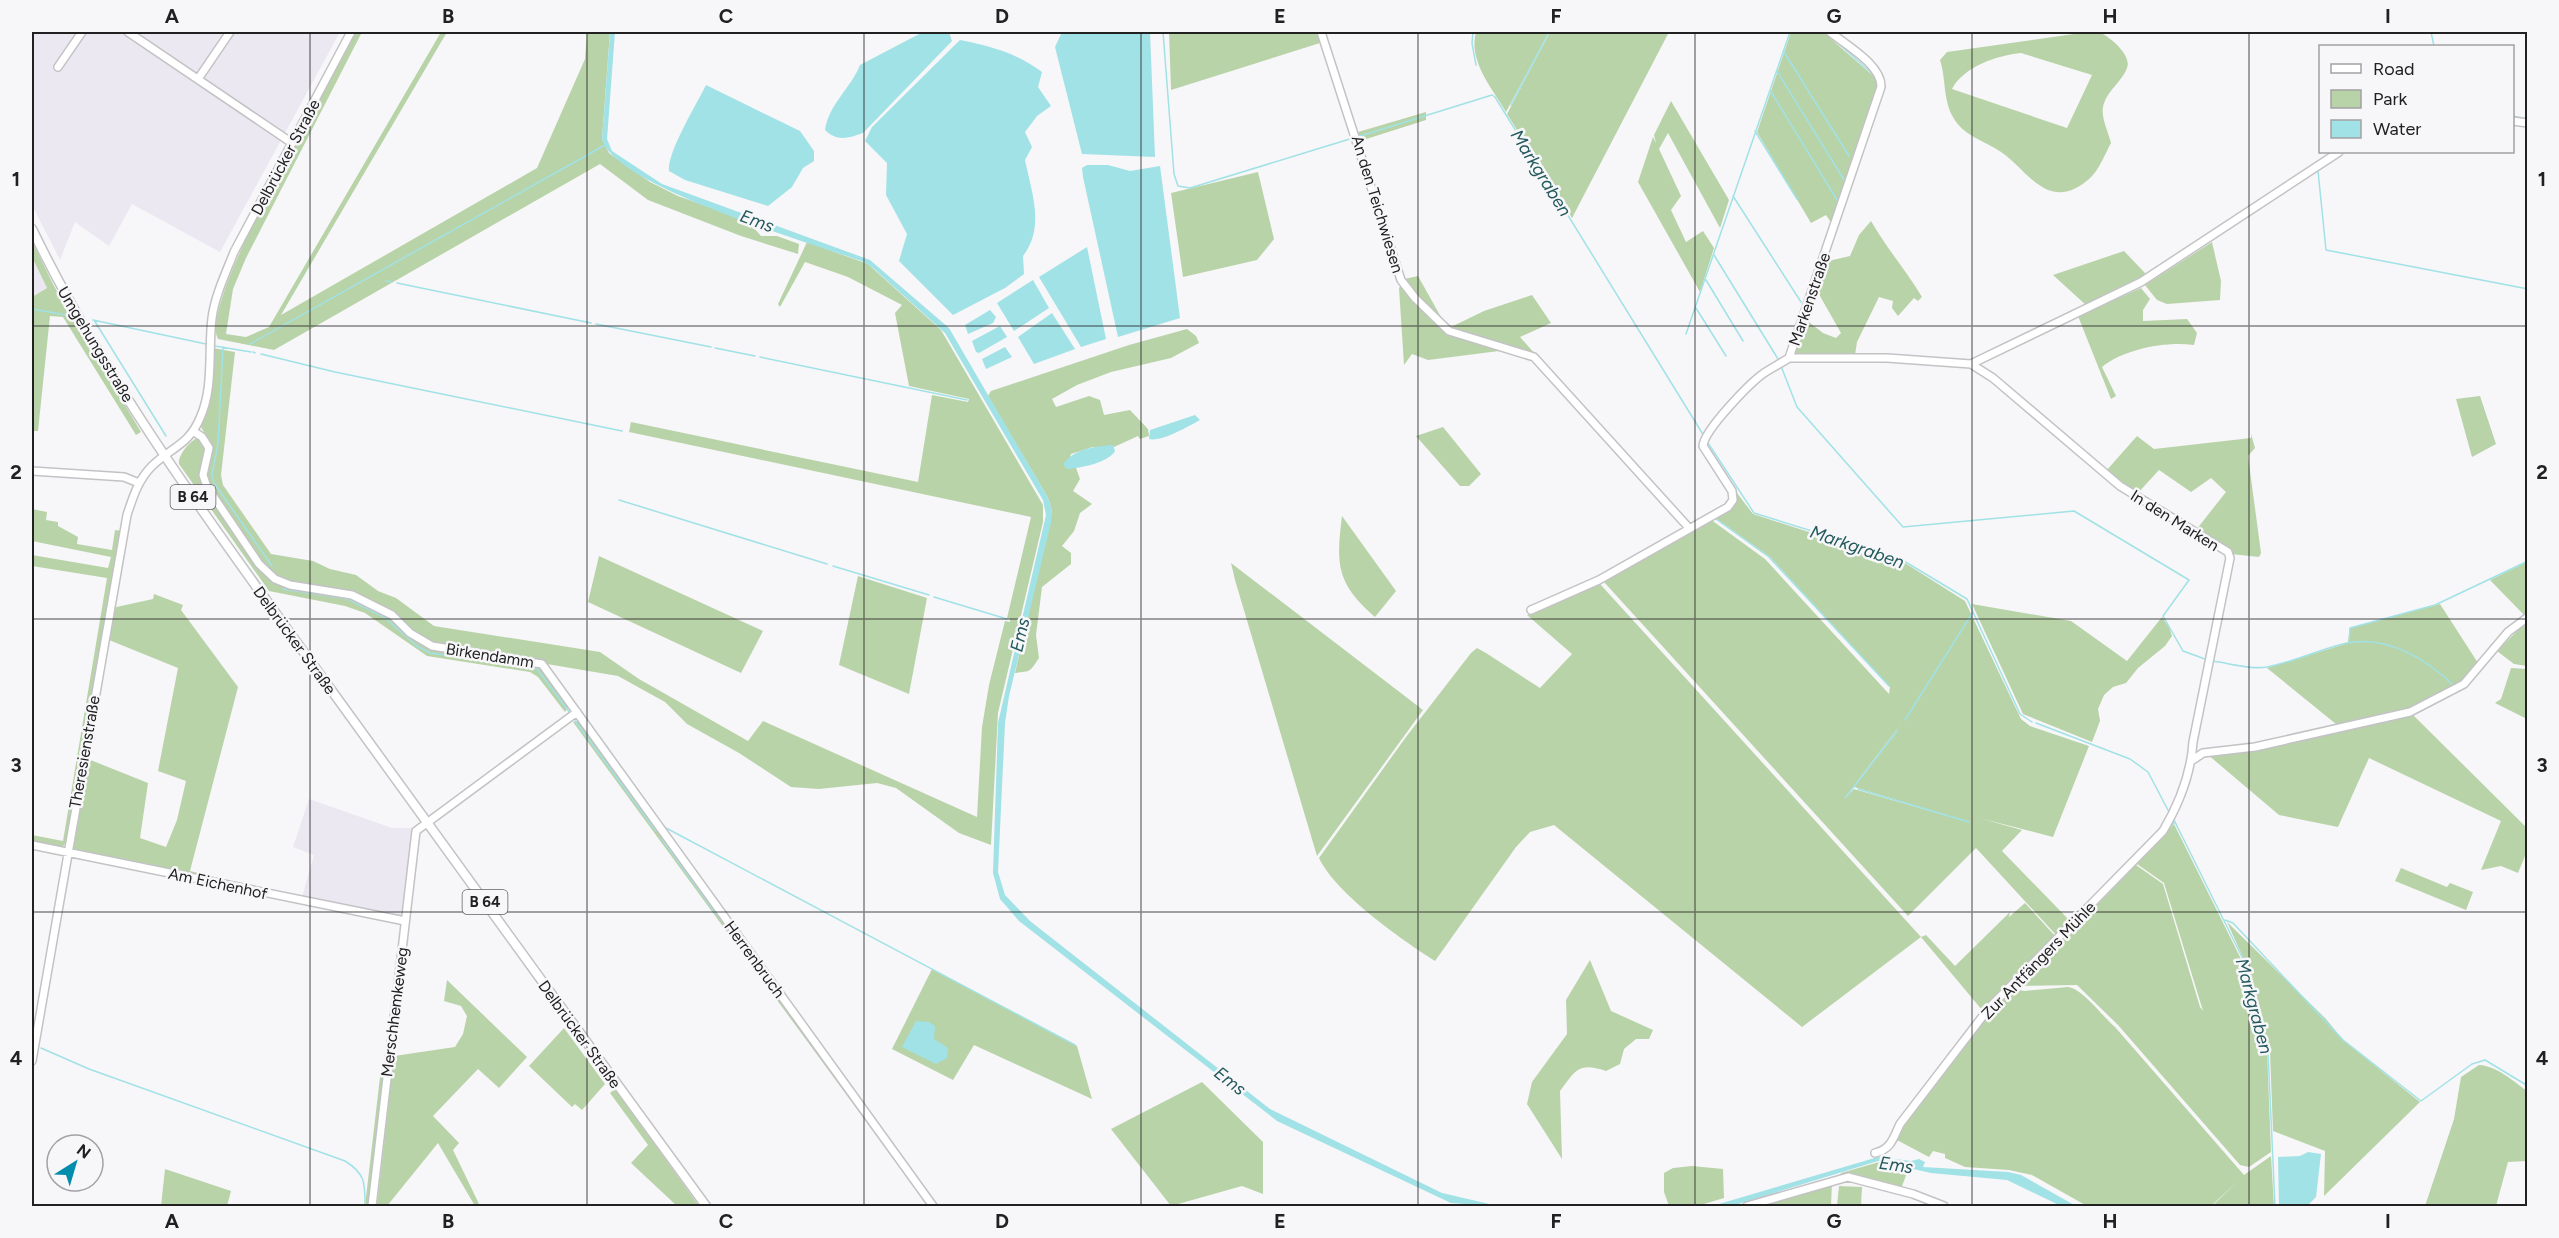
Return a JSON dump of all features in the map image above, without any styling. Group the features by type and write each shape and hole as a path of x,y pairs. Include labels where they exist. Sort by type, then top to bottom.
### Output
{"main road":[{"name":"Umgehungsstraße","path":"32,229 78,318 165,456"},
{"name":"Delbrücker Straße","path":"165,456 426,822 706,1206"}],"street":[{"path":"58,67 82,32"},
{"path":"128,32 292,143"},
{"path":"198,79 230,32"},
{"name":"Delbrücker Straße","path":"165,456 182,446 204,409 212,314 234,252 351,32"},
{"name":"An den Teichwiesen","path":"1322,32 1401,280 1415,298 1449,331 1534,357 1689,528"},
{"name":"Markenstraße","path":"1531,610 1599,580 1728,507 1733,500 1732,491 1703,446 1704,440 1762,374 1789,358 1881,87 1881,78 1874,69 1830,32"},
{"name":"In den Marken","path":"1971,364 2141,282 2337,153"},
{"name":"In den Marken","path":"1789,358 1887,358 1971,364 1993,378 2120,486 2230,555 2191,761"},
{"name":"Birkendamm","path":"193,431 202,437 209,448 203,475 207,487 259,564 274,579 290,585 352,595 392,615 410,633 432,646 542,664"},
{"name":"Theresienstraße","path":"32,1060 122,537 139,483 152,466 165,456"},
{"path":"32,471 76,476 117,476 139,483"},
{"path":"2191,761 2203,753 2255,747 2410,712 2464,684 2508,632 2528,617"},
{"name":"Herrenbruch","path":"542,664 933,1206"},
{"path":"426,822 577,712"},
{"path":"2193,742 2203,753"},
{"name":"Zur Antfängers Mühle","path":"1875,1153 1886,1150 1891,1145 1900,1124 1989,1008 2163,831 2174,813 2191,761"},
{"name":"Merschhemkeweg","path":"372,1206 416,831 426,822"},
{"name":"Am Eichenhof","path":"32,845 405,921"},
{"path":"1747,1206 1848,1177 1912,1194 1944,1206"}],"shaded area":[{"path":"32,32 340,32 220,252 132,204 109,246 75,222 60,260 32,205"},
{"path":"32,257 47,288 32,297"},
{"path":"309,799 392,828 413,828 401,916 396,917 302,897 314,855 293,847"}],"green space":[{"path":"2090,31 2101,33 2120,48 2128,63 2125,73 2103,107 2104,120 2111,143 2101,164 2083,184 2065,192 2054,192 2036,182 2001,152 1968,134 1957,124 1948,103 1940,60 1947,52","holes":["2021,53 2092,75 2067,128 1952,89 1957,81 1973,68 1992,59"]},
{"path":"355,32 362,32 246,258 233,289 226,334 246,337 269,327 441,32 447,32 281,315 537,168 585,59 587,32 610,32 602,139 609,153 650,182 678,196 748,221 761,236 777,236 799,244 798,254 741,236 648,200 600,164 274,350 218,339 217,318 227,283 246,238 296,139"},
{"path":"1169,32 1238,32 1240,34 1316,32 1320,43 1171,90"},
{"path":"1476,32 1549,32 1506,112 1478,64 1474,43"},
{"path":"1550,32 1669,32 1572,218 1507,114"},
{"path":"1791,32 1823,32 1877,79 1878,89 1832,224 1826,215 1811,223 1757,132"},
{"path":"1671,101 1729,200 1720,228 1668,133 1659,149 1681,196 1671,210 1686,242 1703,231 1714,248 1700,292 1638,182 1653,137 1656,143 1654,135"},
{"path":"1426,112 1426,120 1360,141 1358,132"},
{"path":"1258,172 1274,239 1257,260 1183,277 1171,193"},
{"path":"1871,221 1922,297 1918,301 1914,298 1898,316 1892,308 1893,301 1879,297 1857,342 1855,355 1797,357 1793,351 1805,319 1823,333 1836,338 1841,333 1816,289 1824,262 1850,256 1859,235"},
{"path":"32,241 54,286 141,432 136,435 63,317 50,316 38,431 32,431 32,297 47,288 32,257"},
{"path":"807,242 868,264 941,330 1043,505 1043,522 998,713 991,845 959,833 896,788 877,783 819,789 791,787 739,753 687,724 665,702 618,676 541,663 569,706 565,712 538,677 530,672 427,656 365,613 345,606 269,591 179,464 182,453 188,446 197,438 201,440 205,434 201,427 210,394 213,348 235,352 221,475 223,485 271,554 313,561 330,569 356,575 378,591 396,598 434,626 600,652 639,679 748,741 763,721 977,817 982,727 989,685 1005,621 1010,622 1007,618 1031,517 629,432 631,422 918,482 932,395 968,402 969,399 909,386 895,313 902,305 848,277 805,262 780,307 778,304"},
{"path":"2212,242 2221,281 2220,300 2167,304 2157,300 2145,285"},
{"path":"2124,251 2145,273 2144,278 2087,306 2053,275"},
{"path":"1418,276 1446,326 1404,279"},
{"path":"1402,284 1458,337 1499,351 1428,360 1412,354 1404,365 1399,288"},
{"path":"2141,288 2150,299 2143,310 2143,321 2187,319 2197,333 2194,345 2158,345 2133,351 2111,361 2102,367 2116,396 2111,399 2078,316"},
{"path":"1532,295 1551,323 1520,337 1536,355 1449,328 1484,311"},
{"path":"1187,329 1196,336 1199,343 1171,358 1111,372 1077,385 1052,399 1056,407 1089,396 1100,400 1104,415 1130,410 1148,429 1149,436 1140,439 1138,436 1114,447 1093,447 1071,454 1067,468 1076,468 1080,479 1073,491 1092,504 1080,513 1074,531 1062,546 1071,553 1071,564 1042,587 1036,635 1039,658 1029,670 1015,673 1052,511 1048,498 988,396 991,391 1129,345"},
{"path":"2480,396 2496,444 2472,457 2456,399"},
{"path":"1443,427 1481,474 1469,486 1460,486 1416,436"},
{"path":"2251,434 2255,448 2248,456 2261,553 2259,557 2231,554 2196,530 2226,492 2211,478 2191,492 2159,470 2137,494 2106,471 2137,436 2154,449 2251,438"},
{"path":"1737,493 1753,514 1905,563 1965,601 2021,719 2030,726 2089,746 2053,837 1979,818 2022,830 2002,851 2071,922 2057,936 1976,848 1908,916 1604,582 1710,519 1765,559 1889,694 1890,687 1770,557 1714,517 1735,502","holes":["1903,721 1854,787 1972,823 1854,789 1844,799"]},
{"path":"32,509 47,512 46,520 58,522 58,526 78,537 77,544 112,550 115,530 121,531 66,842 62,848 32,843 32,835 63,841 107,578 32,566 32,555 108,568 111,557 32,541"},
{"path":"1342,516 1396,591 1375,617 1353,594 1342,572 1339,547"},
{"path":"599,556 763,631 741,673 588,602"},
{"path":"2527,562 2527,612 2524,615 2490,580"},
{"path":"1231,563 1423,710 1317,856 1235,580"},
{"path":"858,576 927,598 909,694 839,665"},
{"path":"1600,584 1921,937 1802,1027 1554,825 1530,832 1516,847 1435,961 1354,901 1327,872 1319,858 1406,737 1471,653 1477,648 1540,688 1572,654 1527,615"},
{"path":"154,594 183,605 181,610 238,687 190,871 279,893 72,849 70,846 88,759 148,783 140,838 166,847 177,820 186,781 158,771 178,668 109,640 89,755 86,753 112,608 153,599"},
{"path":"1972,604 2071,621 2127,661 2162,617 2172,636 2165,646 2138,668 2126,683 2113,687 2104,695 2098,709 2100,721 2092,742 2023,714"},
{"path":"2440,604 2478,663 2465,678 2449,690 2414,706 2336,724 2267,668 2348,643 2350,628"},
{"path":"2527,621 2527,666 2514,664 2497,651"},
{"path":"2511,668 2527,669 2527,719 2495,703 2501,699"},
{"path":"2411,713 2527,828 2527,851 2518,873 2501,866 2481,870 2501,821 2369,758 2338,827 2279,815 2207,754"},
{"path":"582,720 932,1206 928,1206 573,722"},
{"path":"2174,824 2244,965 2267,1049 2271,1152 2249,1167 2240,1165 2118,1025 2077,985 2018,986 2136,865 2163,884 2203,1011 2164,883 2137,864"},
{"path":"2401,868 2447,887 2450,883 2473,892 2466,910 2395,881"},
{"path":"2025,903 2056,937 1982,1010 1921,937 1926,935 1955,966 2010,912 2009,917"},
{"path":"2227,922 2326,1019 2343,1040 2420,1102 2324,1196 2325,1151 2273,1131 2270,1052 2245,962"},
{"path":"1590,960 1611,1011 1653,1030 1649,1039 1636,1039 1624,1049 1620,1064 1606,1071 1597,1068 1583,1068 1574,1073 1560,1091 1562,1159 1527,1104 1532,1082 1567,1034 1566,1000"},
{"path":"932,969 1077,1046 1092,1099 974,1045 953,1080 892,1049"},
{"path":"447,980 527,1057 499,1088 478,1069 433,1116 459,1143 453,1150 480,1206 475,1206 438,1143 387,1206 377,1206 394,1056 455,1047 463,1034 467,1016 461,1006 444,1001"},
{"path":"2068,987 2086,998 2115,1027 2244,1175 2271,1156 2274,1206 2212,1206 2239,1180 2211,1206 2087,1206 2032,1175 2009,1170 1965,1167 1945,1158 1945,1154 1933,1151 1929,1157 1895,1139 1902,1123 1989,1011 2014,989 2024,991"},
{"path":"564,1028 605,1084 582,1110 575,1104 572,1107 529,1066"},
{"path":"2479,1065 2498,1071 2527,1091 2527,1161 2508,1162 2496,1206 2425,1206 2454,1119 2461,1077"},
{"path":"380,1077 383,1078 369,1206 365,1206"},
{"path":"1202,1082 1263,1142 1263,1194 1242,1186 1171,1206 1111,1129"},
{"path":"615,1089 699,1206 677,1206 631,1163 648,1145 610,1093"},
{"path":"1879,1162 1908,1170 1901,1189 1840,1176 1841,1173"},
{"path":"1692,1166 1723,1169 1724,1198 1697,1206 1669,1206 1664,1192 1664,1173 1673,1168"},
{"path":"165,1169 231,1191 227,1206 161,1206"},
{"path":"1832,1182 1831,1206 1754,1206"},
{"path":"1839,1186 1862,1187 1861,1206 1837,1206"}],"water":[{"name":"Ems","path":"610,32 615,32 607,139 612,151 662,184 870,260 949,328 1048,498 1052,511 1051,523 1009,696 1005,723 998,872 1005,895 1030,921 1270,1109 1442,1193 1498,1206 1451,1203 1277,1121 1019,921 1000,899 993,873 998,723 1046,515 1043,500 945,333 873,268 864,262 719,212 677,194 641,176 615,157 602,139"},
{"path":"923,32 949,32 952,41 863,133 839,138 825,130 835,104 860,65"},
{"path":"1062,32 1150,32 1155,157 1082,154 1055,47"},
{"path":"960,40 1003,51 1033,65 1042,72 1038,87 1051,106 1037,116 1025,132 1032,147 1025,160 1035,210 1035,222 1034,234 1023,256 1024,274 1005,288 953,315 899,261 907,234 886,195 887,163 865,141 872,127"},
{"path":"706,85 800,131 814,151 814,161 803,168 792,187 768,206 685,180 669,171 677,140"},
{"path":"1087,165 1108,165 1130,171 1160,166 1180,318 1118,337 1083,177 1082,168"},
{"path":"1087,247 1106,339 1081,347 1039,277"},
{"path":"1033,280 1049,308 1014,331 997,303"},
{"path":"990,310 996,317 993,323 968,334 965,325"},
{"path":"1052,313 1075,349 1034,364 1018,337"},
{"path":"1000,326 1007,337 979,353 976,352 972,341"},
{"path":"1005,347 1012,357 986,369 982,359"},
{"path":"1195,415 1200,420 1182,430 1161,438 1149,439 1150,430"},
{"path":"1113,445 1115,451 1100,462 1067,469 1063,464 1079,451"},
{"path":"916,1021 929,1022 935,1026 934,1039 948,1048 947,1058 936,1064 902,1047"},
{"path":"2308,1152 2321,1154 2316,1197 2307,1206 2279,1206 2278,1157 2300,1156"},
{"name":"Ems","path":"1878,1157 1911,1161 1919,1159 1925,1162 1923,1167 2008,1172 2021,1175 2076,1206 2061,1206 2007,1180 1931,1173 1878,1161 1732,1206 1712,1206"}],"waterway":[{"path":"1163,32 1174,174 1178,186 1190,188 1353,138"},
{"name":"Markgraben","path":"1473,32 1472,43 1476,65"},
{"path":"1511,105 1549,32"},
{"path":"1686,334 1790,32"},
{"path":"2431,32 2434,45"},
{"path":"1831,37 1875,76"},
{"path":"1784,52 1849,156"},
{"path":"1777,71 1844,180"},
{"path":"1770,90 1837,200"},
{"name":"Markgraben","path":"1357,137 1492,95 1495,97 1704,436"},
{"path":"2514,116 2528,119"},
{"path":"1755,131 1797,199"},
{"path":"250,344 605,145"},
{"path":"2318,171 2326,250 2528,289"},
{"path":"1733,196 1801,302"},
{"path":"1714,255 1778,359"},
{"path":"1706,280 1743,341"},
{"path":"386,281 392,282"},
{"path":"397,283 591,323"},
{"path":"1696,308 1726,356"},
{"path":"32,309 66,315"},
{"path":"93,320 206,344"},
{"path":"94,320 166,436"},
{"path":"596,324 711,347"},
{"path":"215,346 251,352"},
{"path":"223,347 218,444 212,474 214,483 272,566"},
{"path":"715,348 755,356"},
{"path":"261,354 335,372 622,431"},
{"path":"760,357 967,400"},
{"path":"1781,366 1797,407 1903,527 2074,511 2189,580 2163,616 2183,651 2205,659"},
{"name":"Markgraben","path":"1708,443 1754,513 1899,558 1967,599 2020,714 2032,722"},
{"path":"619,500 827,564"},
{"path":"1716,519 1769,557 1889,686"},
{"path":"2349,641 2350,628 2435,605 2528,561"},
{"path":"833,566 929,595"},
{"path":"283,589 348,599 384,617 417,646 430,653 474,659"},
{"name":"Ems","path":"934,597 1007,619"},
{"path":"1905,720 1973,612"},
{"path":"2212,661 2261,668 2347,643 2362,641 2405,651 2432,667 2454,686"},
{"path":"481,660 537,669 570,713"},
{"path":"575,721 656,831"},
{"name":"Markgraben","path":"2036,723 2130,759 2148,772 2169,812"},
{"path":"1846,797 1897,731"},
{"path":"1858,789 1969,822"},
{"name":"Markgraben","path":"2174,820 2244,961 2268,1052 2275,1206"},
{"path":"2018,984 2174,823"},
{"path":"666,828 1075,1045"},
{"path":"661,838 717,915"},
{"path":"2225,920 2233,923 2343,1040 2421,1101 2472,1064 2485,1060 2528,1086"},
{"path":"725,925 860,1111"},
{"path":"1990,1012 2012,990"},
{"path":"41,1048 89,1069 345,1161 361,1175 365,1206"}]}
